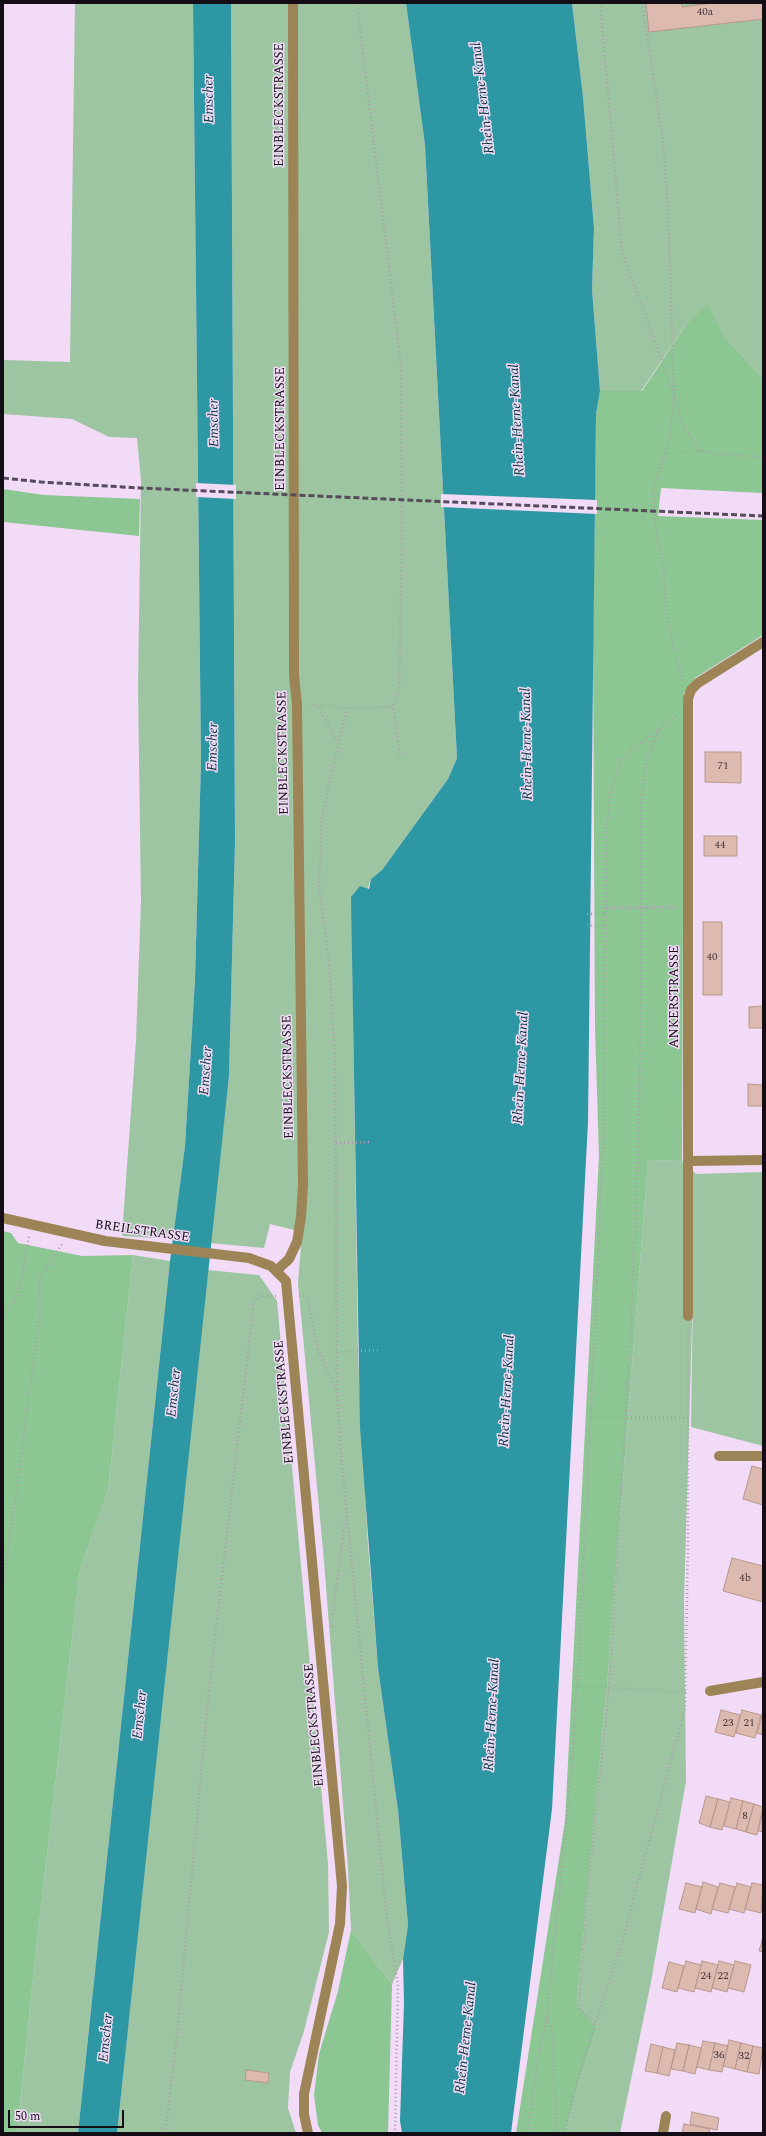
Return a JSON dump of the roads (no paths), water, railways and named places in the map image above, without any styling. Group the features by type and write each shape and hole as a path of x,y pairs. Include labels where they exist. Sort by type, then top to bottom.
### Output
{"street":[{"name":"EINBLECKSTRASSE","path":"293,3 294,676 297,704 302,1201 299,1229 294,1251 289,1259 277,1270 286,1281 289,1295 340,1850 342,1905 327,1991 304,2094 304,2114 308,2133"},
{"name":"ANKERSTRASSE","path":"688,1316 688,699 691,690 698,683 763,642"},
{"path":"688,1161 763,1160"},
{"name":"BREILSTRASSE","path":"3,1218 105,1241 261,1261 277,1270"},
{"path":"719,1456 763,1456"},
{"path":"710,1691 763,1682"},
{"path":"663,2133 666,2116"}],"water":[{"name":"Emscher","path":"193,3 231,3 235,842 229,1076 117,2133 78,2133 170,1261 185,1146 195,980 201,761"},
{"name":"Rhein-Herne-Kanal","path":"406,3 572,3 583,97 594,228 592,289 600,391 596,414 588,1122 552,1809 511,2133 402,2133 400,2121 404,2003 403,1959 408,1925 398,1810 378,1668 360,1427 351,897 360,886 369,889 371,879 382,870 448,779 457,758 425,145"}],"railway":[{"path":"3,478 41,482 140,488 763,516"}]}
